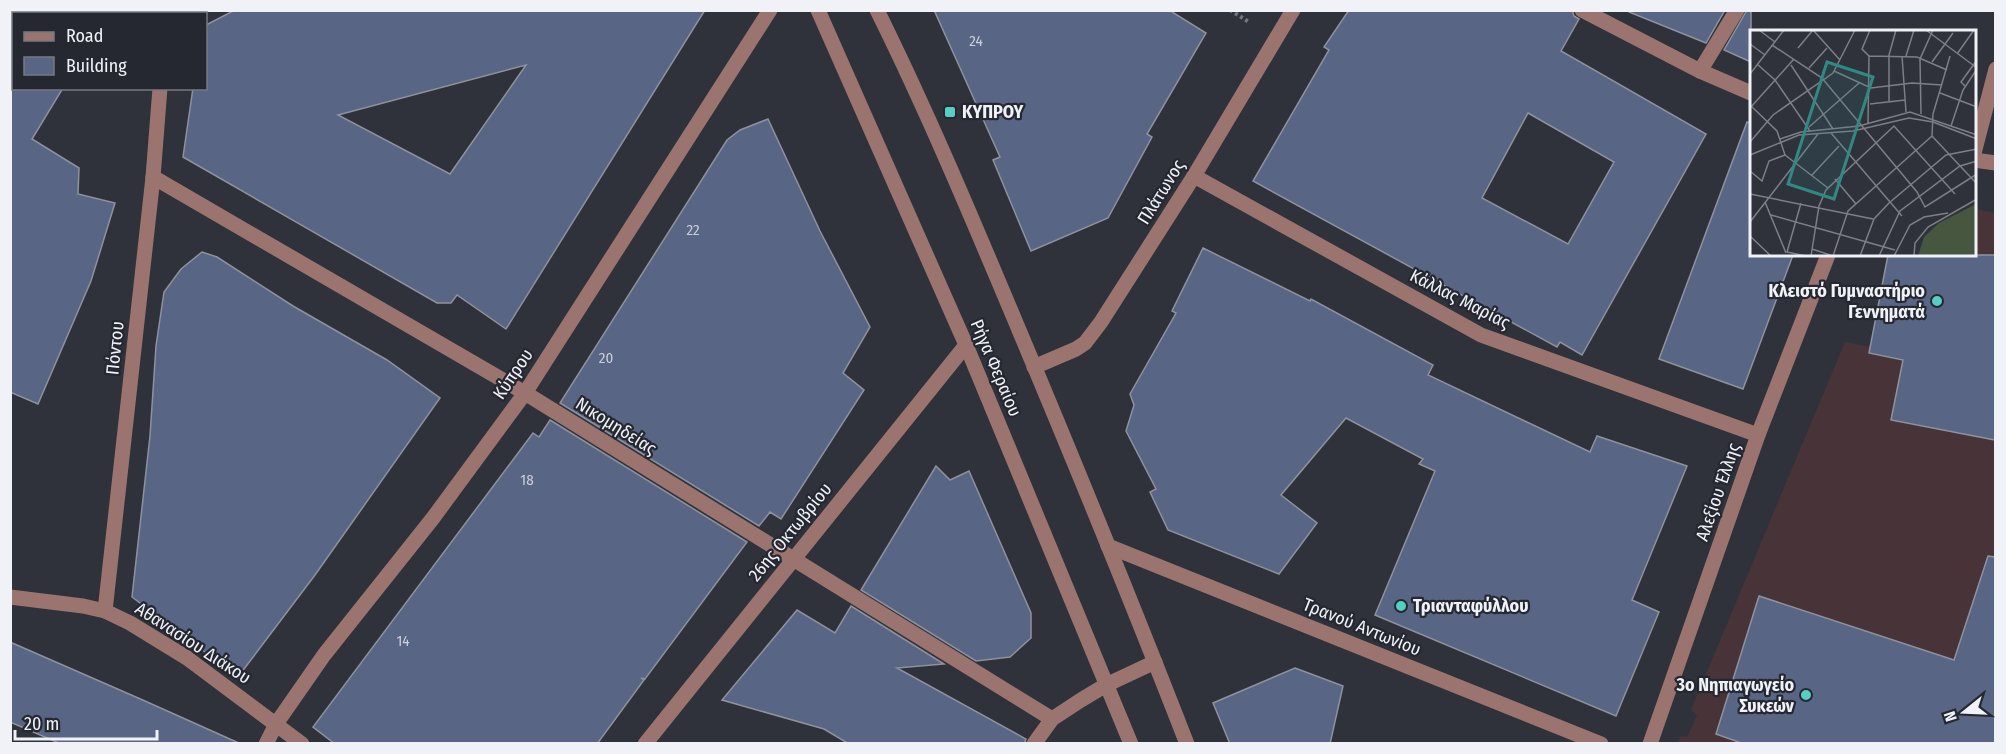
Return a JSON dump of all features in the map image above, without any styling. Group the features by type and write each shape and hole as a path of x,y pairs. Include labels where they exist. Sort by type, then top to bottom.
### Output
{"street":[{"name":"Κύπρου","path":"266,744 276,724 324,656 440,508 525,393 770,10"},
{"name":"Ρήγα Φεραίου","path":"818,10 966,345 1131,744"},
{"name":"Ρήγα Φεραίου","path":"876,10 924,107 1108,546 1187,744"},
{"name":"Πλάτωνος","path":"1034,367 1085,343 1101,322 1194,176 1293,10"},
{"path":"1582,10 1700,71 1750,93"},
{"path":"1700,71 1737,10"},
{"path":"1976,145 1995,69"},
{"name":"Πόντου","path":"105,612 153,177 160,90"},
{"path":"1976,160 1995,163"},
{"name":"Κάλλας Μαρίας","path":"1194,176 1481,335 1758,435"},
{"name":"Νικομηδείας","path":"153,177 525,393 1052,719"},
{"name":"Αλεξίου Έλλης","path":"1650,744 1758,435 1828,256"},
{"name":"26ης Οκτωβρίου","path":"645,744 966,345"},
{"name":"Τρανού Αντωνίου","path":"1108,546 1601,744"},
{"name":"Αθανασίου Διάκου","path":"10,597 83,606 105,612 130,623 187,658 302,744"},
{"path":"1034,744 1052,719 1106,685 1155,662"}],"shaded area":[{"path":"1976,209 1995,213 1995,743 1683,744 1678,742 1681,736 1687,737 1692,727 1697,715 1691,710 1845,342 1871,347 1888,256 1976,256"}],"building":[{"path":"235,10 705,10 506,329 457,295 451,303 437,303 183,157 193,90 207,90 207,24","holes":["526,65 450,174 338,115"]},
{"path":"934,10 1169,10 1206,33 1147,134 1152,137 1108,218 1031,251 993,160 1000,157"},
{"path":"1349,10 1572,10 1574,16 1579,19 1561,51 1706,134 1582,355 1560,342 1557,347 1253,181 1329,50 1324,47","holes":["1528,113 1614,162 1568,244 1482,198"]},
{"path":"1629,10 1725,10 1706,43 1629,12"},
{"path":"1747,10 1751,10 1750,62 1724,50"},
{"path":"10,88 12,90 62,90 32,139 79,168 78,194 115,203 91,281 38,404 10,392"},
{"path":"768,119 820,231 870,327 843,373 864,390 781,519 770,512 759,526 560,403 727,140 740,130"},
{"path":"1747,122 1750,123 1750,256 1793,256 1743,389 1659,359"},
{"path":"1203,248 1310,301 1311,299 1433,365 1428,375 1590,452 1597,436 1687,466 1632,600 1659,612 1616,716 1375,615 1435,471 1419,464 1423,459 1346,418 1281,495 1317,523 1279,574 1168,530 1150,492 1156,489 1126,431 1134,405 1130,394 1176,313 1172,311"},
{"path":"202,252 217,257 293,306 387,360 440,398 315,575 238,677 132,597 150,436 156,346 164,292 181,269"},
{"name":"Κλειστό Γυμναστήριο Γεννηματά","path":"1995,255 1995,440 1891,420 1903,360 1869,353 1888,256"},
{"path":"550,420 747,542 645,679 641,678 644,680 597,744 335,744 313,727 533,433 539,437"},
{"path":"936,466 950,480 969,471 1031,613 1031,638 1010,657 976,661 861,590"},
{"path":"1988,556 1995,557 1995,744 1744,744 1716,734 1759,596 1954,660"},
{"path":"851,606 944,664 897,668 1026,739 1024,744 849,744 824,729 722,700 797,610 835,633"},
{"path":"10,642 241,744 61,744 10,722"},
{"path":"1295,668 1343,686 1330,744 1230,744 1213,703"}],"place":[{"name":"ΚΥΠΡΟΥ","path":"950,112"},
{"name":"Κλειστό Γυμναστήριο Γεννηματά","path":"1937,301"},
{"name":"Τριανταφύλλου","path":"1401,606"},
{"name":"3ο Νηπιαγωγείο Συκεών","path":"1806,695"}]}
